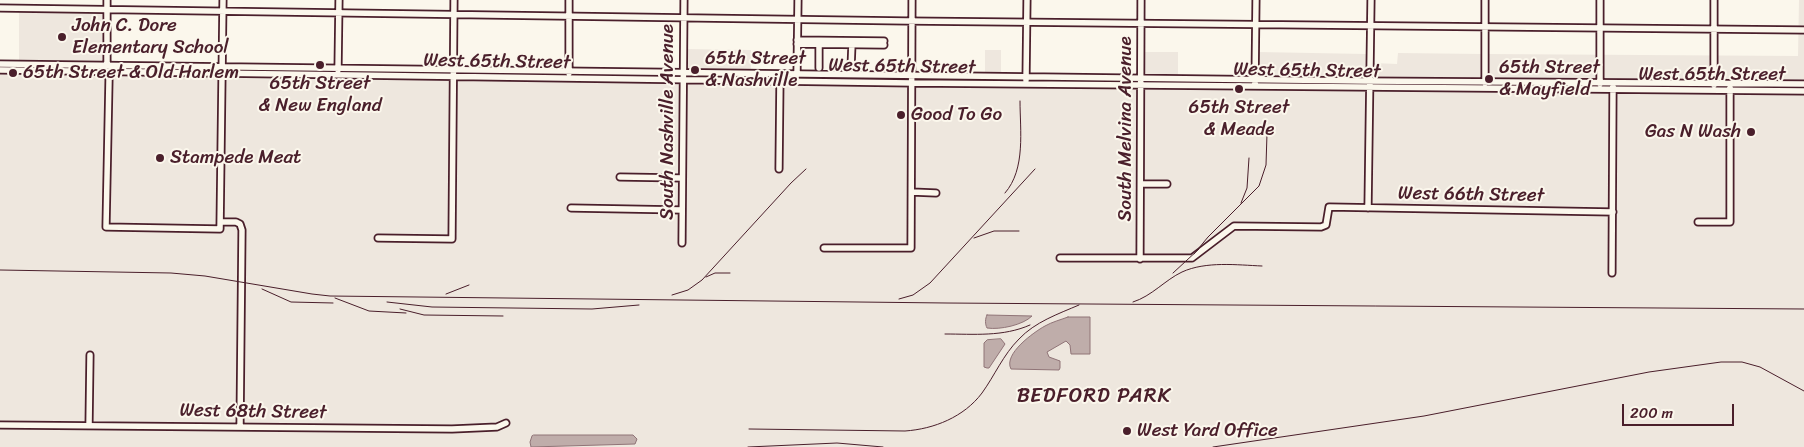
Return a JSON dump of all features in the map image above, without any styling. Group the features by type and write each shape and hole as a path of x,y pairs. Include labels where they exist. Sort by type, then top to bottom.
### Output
{"street":[{"path":"107,0 106,227 220,225 236,222 240,224 242,230 240,427"},
{"path":"220,225 222,0"},
{"path":"338,71 339,0"},
{"path":"378,238 452,239 454,0"},
{"path":"569,0 569,74"},
{"name":"South Nashville Avenue","path":"682,243 684,0"},
{"path":"797,81 798,0"},
{"path":"824,248 911,248 912,0"},
{"path":"1026,84 1027,0"},
{"name":"South Melvina Avenue","path":"1140,259 1141,0"},
{"path":"1255,82 1256,0"},
{"path":"1368,208 1370,0"},
{"path":"1485,0 1485,85"},
{"path":"1600,0 1600,86"},
{"path":"1714,0 1714,87"},
{"path":"0,8 798,20 1804,30"},
{"path":"797,42 884,43"},
{"path":"819,42 819,68"},
{"path":"851,68 852,43"},
{"name":"West 65th Street","path":"0,64 222,70 454,70 683,76 780,81 912,83 1026,84 1141,81"},
{"name":"West 65th Street","path":"0,70 108,68"},
{"name":"West 65th Street","path":"338,71 454,77 569,74"},
{"path":"779,169 780,74"},
{"name":"West 65th Street","path":"683,76 780,74 1026,76 1141,81 1714,87 1804,84"},
{"path":"1612,273 1613,86"},
{"path":"1698,222 1730,222 1730,87"},
{"name":"West 65th Street","path":"1730,87 1804,91"},
{"path":"620,177 682,178"},
{"path":"1140,184 1167,184"},
{"path":"912,192 936,193"},
{"path":"571,208 682,210"},
{"name":"West 66th Street","path":"1140,259 1192,258 1234,226 1321,227 1326,224 1329,208 1612,212"},
{"path":"1060,258 1140,259"},
{"path":"89,426 90,355"},
{"name":"West 68th Street","path":"0,425 455,429 496,427 506,423"}],"shaded area":[{"path":"1799,0 1804,0 1804,82 1487,80 1487,54 1798,56"},
{"name":"John C. Dore Elementary School","path":"19,11 104,11 104,64 19,62"},
{"path":"684,49 751,50 751,72 684,71"},
{"path":"985,50 1001,50 1001,74 985,73"},
{"path":"1143,52 1178,52 1178,77 1143,77"},
{"path":"1258,52 1366,54 1366,79 1258,77"},
{"path":"1398,53 1482,54 1482,79 1374,78 1374,63 1397,64"},
{"path":"0,74 1804,91 1804,447 0,447"},
{"path":"987,315 1032,316 1017,324 987,328"},
{"path":"1068,317 1090,317 1090,354 1071,354 1070,345 1066,341 1047,352 1049,357 1060,361 1059,370 1011,369 1011,357 1021,344 1045,326"},
{"path":"1001,339 1005,344 989,368 984,367 984,343 987,340"},
{"path":"534,435 633,435 637,439 635,444 531,447 530,442"}],"railway":[{"path":"1005,193 1012,183 1019,161 1021,137 1020,101"},
{"path":"1194,254 1208,237 1259,186 1266,165 1267,134"},
{"path":"1241,203 1247,188 1249,158"},
{"path":"672,295 688,290 702,280 806,169"},
{"path":"899,299 913,295 930,283 1035,169"},
{"path":"974,238 994,231 1019,231"},
{"path":"1173,273 1199,249"},
{"path":"1133,302 1146,296 1176,275 1201,266 1222,264 1262,266"},
{"path":"0,270 171,273 205,276 330,296 946,303 1804,309"},
{"path":"706,277 715,273 730,273"},
{"path":"446,294 469,285"},
{"path":"262,289 291,302 333,303"},
{"path":"335,298 369,311 406,313"},
{"path":"387,302 432,307 592,309 639,305"},
{"path":"749,429 905,431 927,428 957,415 975,401 987,386 1013,345 1025,333 1047,319 1079,305"},
{"path":"400,309 424,315 503,316"},
{"path":"945,334 999,333 1030,325"},
{"path":"1213,447 1424,416 1649,372 1721,362 1742,362 1760,367 1804,391"},
{"path":"748,447 837,443 883,447"}],"place":[{"name":"John C. Dore Elementary School","path":"62,37"},
{"name":"65th Street & New England","path":"320,65"},
{"name":"65th Street & Nashville","path":"695,70"},
{"name":"65th Street & Old Harlem","path":"13,73"},
{"name":"65th Street & Mayfield","path":"1489,79"},
{"name":"65th Street & Meade","path":"1239,89"},
{"name":"Good To Go","path":"901,115"},
{"name":"Gas N Wash","path":"1751,132"},
{"name":"Stampede Meat","path":"160,158"},
{"name":"West Yard Office","path":"1127,431"}],"district":[{"name":"BEDFORD PARK","path":"1094,397"}]}
